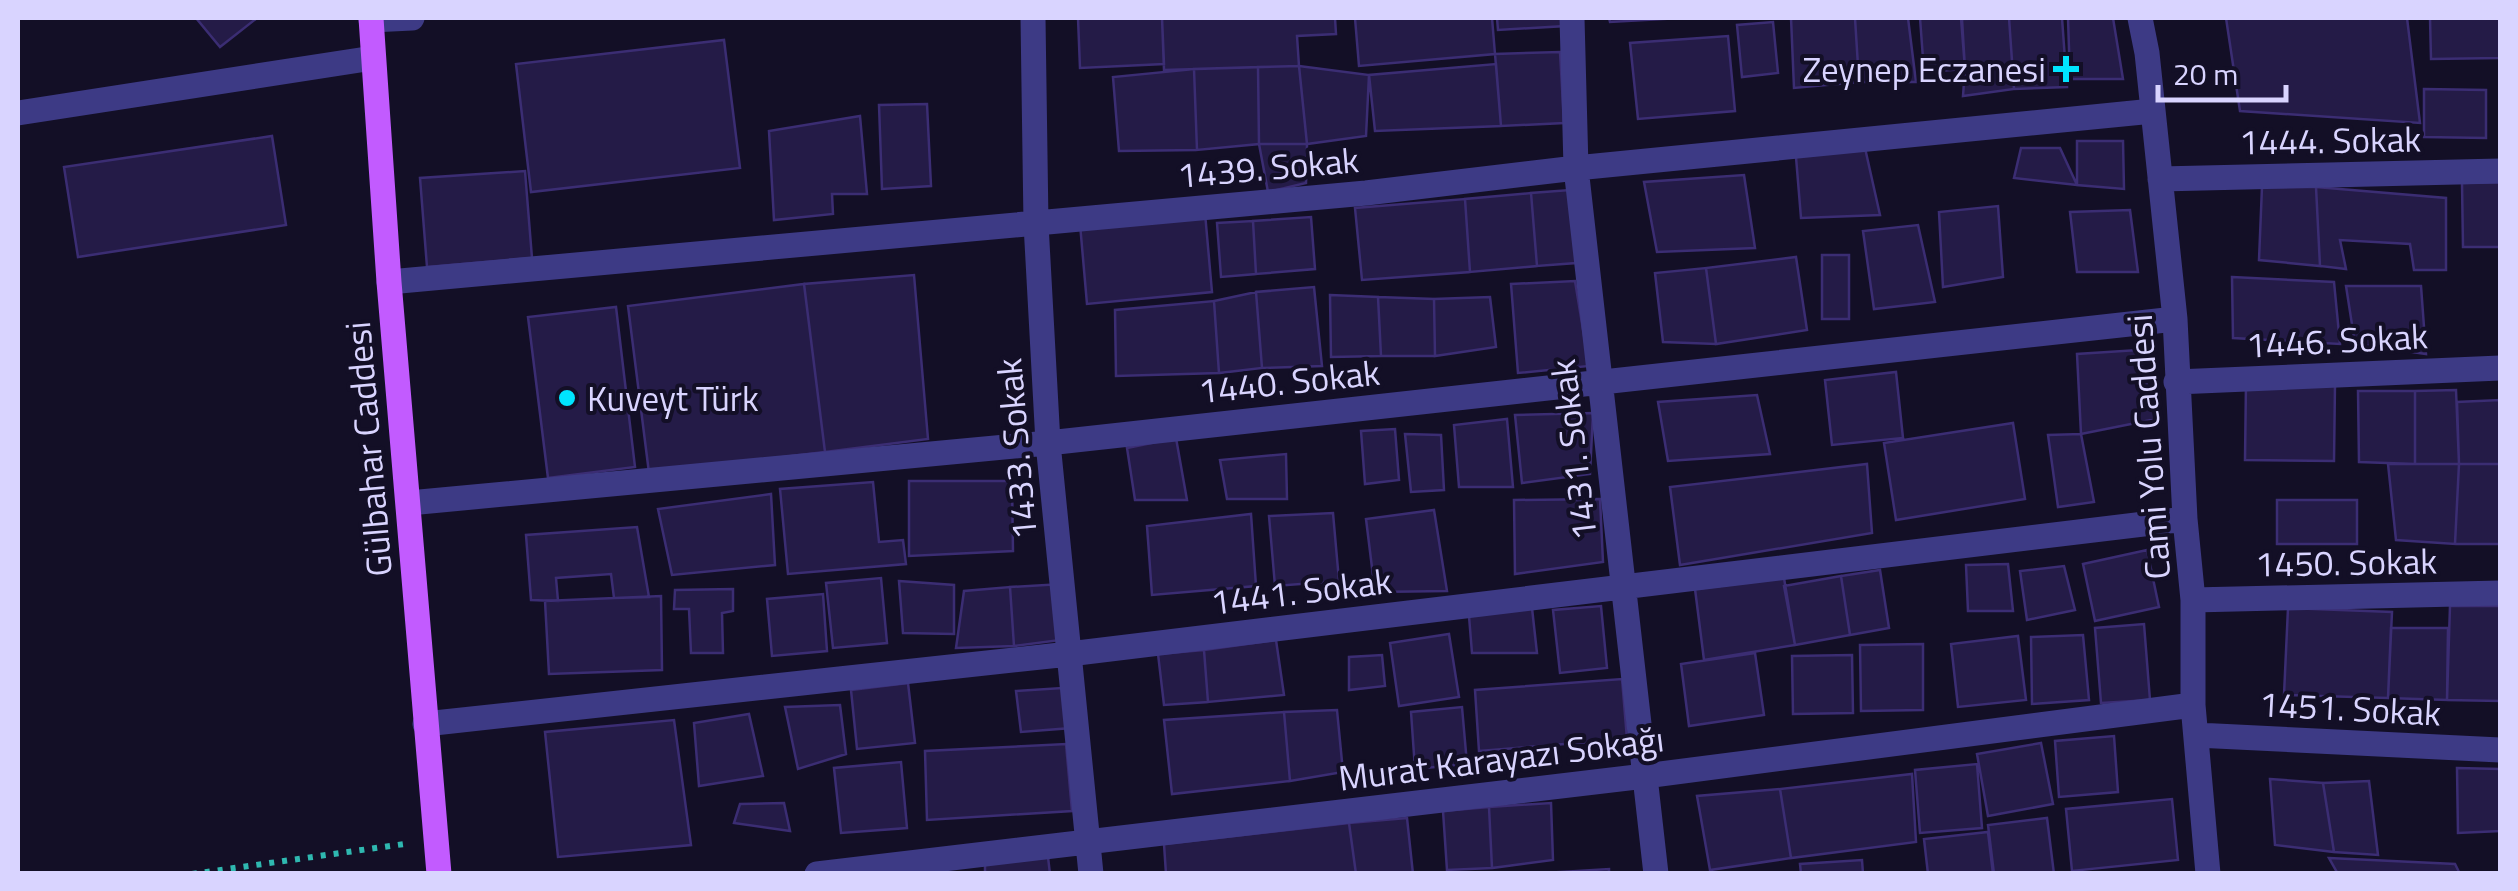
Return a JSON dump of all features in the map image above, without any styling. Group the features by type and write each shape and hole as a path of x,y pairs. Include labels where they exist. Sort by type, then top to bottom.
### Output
{"main road":[{"name":"Gülbahar Caddesi","path":"371,19 439,874"}],"street":[{"path":"371,19 412,18"},
{"name":"1433. Sokak","path":"1032,18 1036,224 1048,443 1091,874"},
{"name":"1431. Sokak","path":"1572,18 1576,168 1656,874"},
{"name":"Cami Yolu Caddesi","path":"2140,18 2175,318 2176,382 2193,600 2193,704 2208,874"},
{"path":"18,113 374,58"},
{"name":"1439. Sokak","path":"389,282 1036,224 2153,112"},
{"name":"1444. Sokak","path":"2160,179 2500,171"},
{"name":"1440. Sokak","path":"409,503 1048,443 2175,318"},
{"name":"1446. Sokak","path":"2176,382 2500,368"},
{"name":"1441. Sokak","path":"425,724 1070,654 2185,519"},
{"name":"1450. Sokak","path":"2193,600 2500,594"},
{"name":"Murat Karayazı Sokağı","path":"817,874 1644,776 2193,704"},
{"name":"1451. Sokak","path":"2196,735 2500,750"}],"path":[{"path":"192,874 436,840"}],"building":[{"path":"196,18 257,18 220,47"},
{"path":"1078,18 1162,18 1164,64 1080,68"},
{"path":"1162,18 1335,18 1336,34 1297,36 1299,66 1164,70"},
{"path":"1355,18 1492,18 1495,54 1359,66"},
{"path":"1497,18 1564,18 1565,26 1498,30"},
{"path":"1609,18 1681,18 1610,22"},
{"path":"1791,18 1855,18 1859,82 1794,88"},
{"path":"1855,18 1908,18 1916,82 1859,82"},
{"path":"1920,18 1961,18 1965,69 1924,72"},
{"path":"2009,18 2062,18 2067,87 2014,89"},
{"path":"2009,18 2014,89 1963,96 1962,19"},
{"path":"2068,18 2113,18 2123,79 2070,79"},
{"path":"2226,18 2407,18 2420,123 2240,111"},
{"path":"2430,18 2500,18 2500,58 2431,59"},
{"path":"1773,22 1778,73 1742,77 1737,25"},
{"path":"1728,36 1735,111 1638,119 1630,43"},
{"path":"724,40 740,168 531,192 516,64"},
{"path":"1560,52 1564,123 1501,126 1495,54"},
{"path":"1496,64 1501,126 1375,131 1369,75"},
{"path":"1299,66 1307,144 1259,144 1258,67"},
{"path":"1299,66 1369,75 1366,136 1307,144"},
{"path":"1258,67 1259,144 1197,150 1194,69"},
{"path":"1194,69 1197,150 1119,151 1113,77"},
{"path":"2424,89 2486,90 2486,138 2424,137"},
{"path":"927,104 931,186 882,189 879,105"},
{"path":"860,116 867,194 832,194 833,214 774,220 769,131"},
{"path":"272,136 286,225 78,257 64,167"},
{"path":"2077,141 2123,141 2124,189 2077,185"},
{"path":"1259,144 1307,144 1306,183 1268,192"},
{"path":"1865,148 1880,215 1801,218 1796,157"},
{"path":"2021,148 2060,148 2077,185 2014,178"},
{"path":"525,171 532,258 427,267 420,178"},
{"path":"1744,175 1755,248 1657,252 1644,182"},
{"path":"2500,182 2500,247 2463,247 2462,183"},
{"path":"2262,187 2316,187 2320,266 2259,260"},
{"path":"2316,187 2446,198 2446,270 2414,270 2410,244 2340,240 2346,269 2320,266"},
{"path":"1570,190 1576,263 1537,266 1531,193"},
{"path":"1531,193 1537,266 1470,272 1465,199"},
{"path":"1465,199 1470,272 1362,280 1355,208"},
{"path":"1998,206 2003,277 1943,287 1939,212"},
{"path":"2130,210 2138,272 2077,272 2070,212"},
{"path":"1205,213 1212,292 1087,304 1080,224"},
{"path":"1311,217 1315,269 1256,274 1253,221"},
{"path":"1253,221 1256,274 1221,277 1217,223"},
{"path":"1918,225 1935,302 1874,309 1863,231"},
{"path":"1822,255 1849,255 1849,319 1822,319"},
{"path":"1796,257 1807,330 1716,344 1706,268"},
{"path":"1706,268 1716,344 1663,342 1655,273"},
{"path":"914,275 928,439 825,452 804,284"},
{"path":"2232,277 2334,282 2340,344 2233,338"},
{"path":"1575,281 1589,366 1518,373 1511,284"},
{"path":"804,284 825,452 649,473 628,306"},
{"path":"2346,286 2421,286 2426,354 2355,344"},
{"path":"1314,287 1322,366 1262,368 1256,292"},
{"path":"1256,292 1262,368 1219,373 1214,301"},
{"path":"1330,295 1378,297 1381,356 1331,357"},
{"path":"1378,297 1434,299 1435,356 1381,356"},
{"path":"1490,297 1496,347 1435,356 1434,299"},
{"path":"1214,301 1219,373 1116,376 1115,310"},
{"path":"616,307 635,467 548,478 528,317"},
{"path":"2138,350 2156,419 2081,434 2077,354"},
{"path":"1896,372 1903,438 1832,445 1825,380"},
{"path":"2246,383 2335,384 2334,461 2245,460"},
{"path":"2456,390 2459,464 2415,464 2415,391"},
{"path":"2358,391 2415,391 2415,464 2359,462"},
{"path":"1757,395 1770,454 1668,461 1658,402"},
{"path":"2500,400 2500,464 2459,464 2457,402"},
{"path":"1593,413 1590,474 1522,483 1515,415"},
{"path":"1507,419 1513,487 1459,487 1454,425"},
{"path":"2013,423 2025,499 1896,520 1884,443"},
{"path":"1395,429 1399,480 1365,484 1361,431"},
{"path":"1405,434 1441,435 1444,490 1411,492"},
{"path":"2081,434 2094,502 2058,507 2048,435"},
{"path":"1176,438 1187,500 1135,500 1127,448"},
{"path":"1286,454 1287,499 1227,499 1220,460"},
{"path":"1867,464 1872,533 1680,565 1670,487"},
{"path":"2388,464 2459,464 2455,544 2396,540"},
{"path":"2459,464 2500,464 2500,544 2455,544"},
{"path":"909,481 1012,481 1013,551 909,556"},
{"path":"873,482 879,542 903,540 906,564 788,574 780,489"},
{"path":"771,494 775,565 672,575 658,509"},
{"path":"1600,499 1603,562 1515,574 1514,500"},
{"path":"2277,500 2357,500 2357,544 2277,544"},
{"path":"1434,510 1447,591 1375,592 1366,519"},
{"path":"1333,513 1339,581 1275,586 1269,516"},
{"path":"1251,514 1256,586 1152,595 1147,526"},
{"path":"637,527 649,597 614,598 611,574 556,578 558,601 531,600 526,535"},
{"path":"2147,550 2159,607 2095,621 2083,564"},
{"path":"2008,564 2013,611 1968,611 1966,565"},
{"path":"2064,566 2075,610 2027,620 2020,571"},
{"path":"1880,570 1889,628 1850,635 1841,576"},
{"path":"1841,576 1850,635 1795,645 1784,586"},
{"path":"881,578 887,643 833,648 826,583"},
{"path":"1784,578 1795,645 1704,660 1695,589"},
{"path":"899,581 954,585 954,634 903,633"},
{"path":"1062,584 1068,639 1014,646 1010,587"},
{"path":"1010,587 1014,646 956,648 964,591"},
{"path":"733,589 733,611 722,613 723,653 691,653 689,609 674,609 675,590"},
{"path":"823,594 827,651 772,656 767,599"},
{"path":"661,596 662,670 549,674 545,601"},
{"path":"1601,606 1607,668 1560,673 1553,610"},
{"path":"2450,606 2500,606 2500,701 2447,700"},
{"path":"1532,608 1537,653 1472,653 1469,616"},
{"path":"2288,608 2392,612 2388,698 2284,695"},
{"path":"2144,624 2150,700 2101,703 2095,628"},
{"path":"2391,628 2448,628 2447,700 2388,698"},
{"path":"1449,634 1459,697 1399,706 1390,643"},
{"path":"2083,635 2089,700 2032,704 2031,637"},
{"path":"2018,636 2026,700 1958,707 1951,644"},
{"path":"1276,640 1284,695 1208,702 1204,650"},
{"path":"1923,644 1923,710 1861,711 1860,645"},
{"path":"1204,650 1208,702 1164,705 1158,654"},
{"path":"1755,653 1764,715 1689,726 1681,664"},
{"path":"1382,655 1385,686 1349,690 1349,657"},
{"path":"1852,655 1853,713 1793,714 1792,656"},
{"path":"1622,679 1627,739 1479,751 1475,690"},
{"path":"908,683 915,743 857,749 851,690"},
{"path":"1062,688 1071,728 1021,732 1016,691"},
{"path":"840,705 846,754 798,769 785,707"},
{"path":"1462,707 1467,764 1415,769 1411,712"},
{"path":"1337,710 1343,772 1290,781 1284,712"},
{"path":"1284,712 1290,781 1172,794 1164,720"},
{"path":"749,714 763,776 699,786 694,723"},
{"path":"674,720 691,845 558,857 545,732"},
{"path":"2114,736 2118,792 2059,797 2055,741"},
{"path":"2041,743 2053,804 1988,816 1977,754"},
{"path":"1066,744 1072,811 927,820 925,751"},
{"path":"901,762 907,828 841,833 834,768"},
{"path":"1977,764 1982,828 1920,833 1915,770"},
{"path":"2457,768 2500,769 2500,831 2458,833"},
{"path":"1912,774 1916,842 1791,858 1780,789"},
{"path":"2270,779 2323,783 2334,852 2275,845"},
{"path":"2369,781 2378,855 2334,852 2323,783"},
{"path":"1780,789 1791,858 1710,870 1697,796"},
{"path":"2172,799 2178,860 2072,871 2066,809"},
{"path":"784,803 790,831 734,823 740,804"},
{"path":"1551,803 1553,860 1492,868 1489,807"},
{"path":"1489,807 1492,868 1447,870 1443,811"},
{"path":"1407,818 1413,874 1356,874 1349,823"},
{"path":"2047,818 2054,874 1994,874 1988,825"},
{"path":"1349,823 1356,874 1166,874 1164,844"},
{"path":"1988,832 1993,874 1928,874 1924,839"},
{"path":"1048,857 1050,874 985,874 985,863"},
{"path":"2329,858 2455,864 2460,874 2338,874"},
{"path":"1862,860 1863,874 1801,874 1800,864"},
{"path":"1609,869 1609,874 1527,874"}],"place":[{"name":"Zeynep Eczanesi","path":"2066,69"},
{"name":"Kuveyt Türk","path":"567,398"}]}
